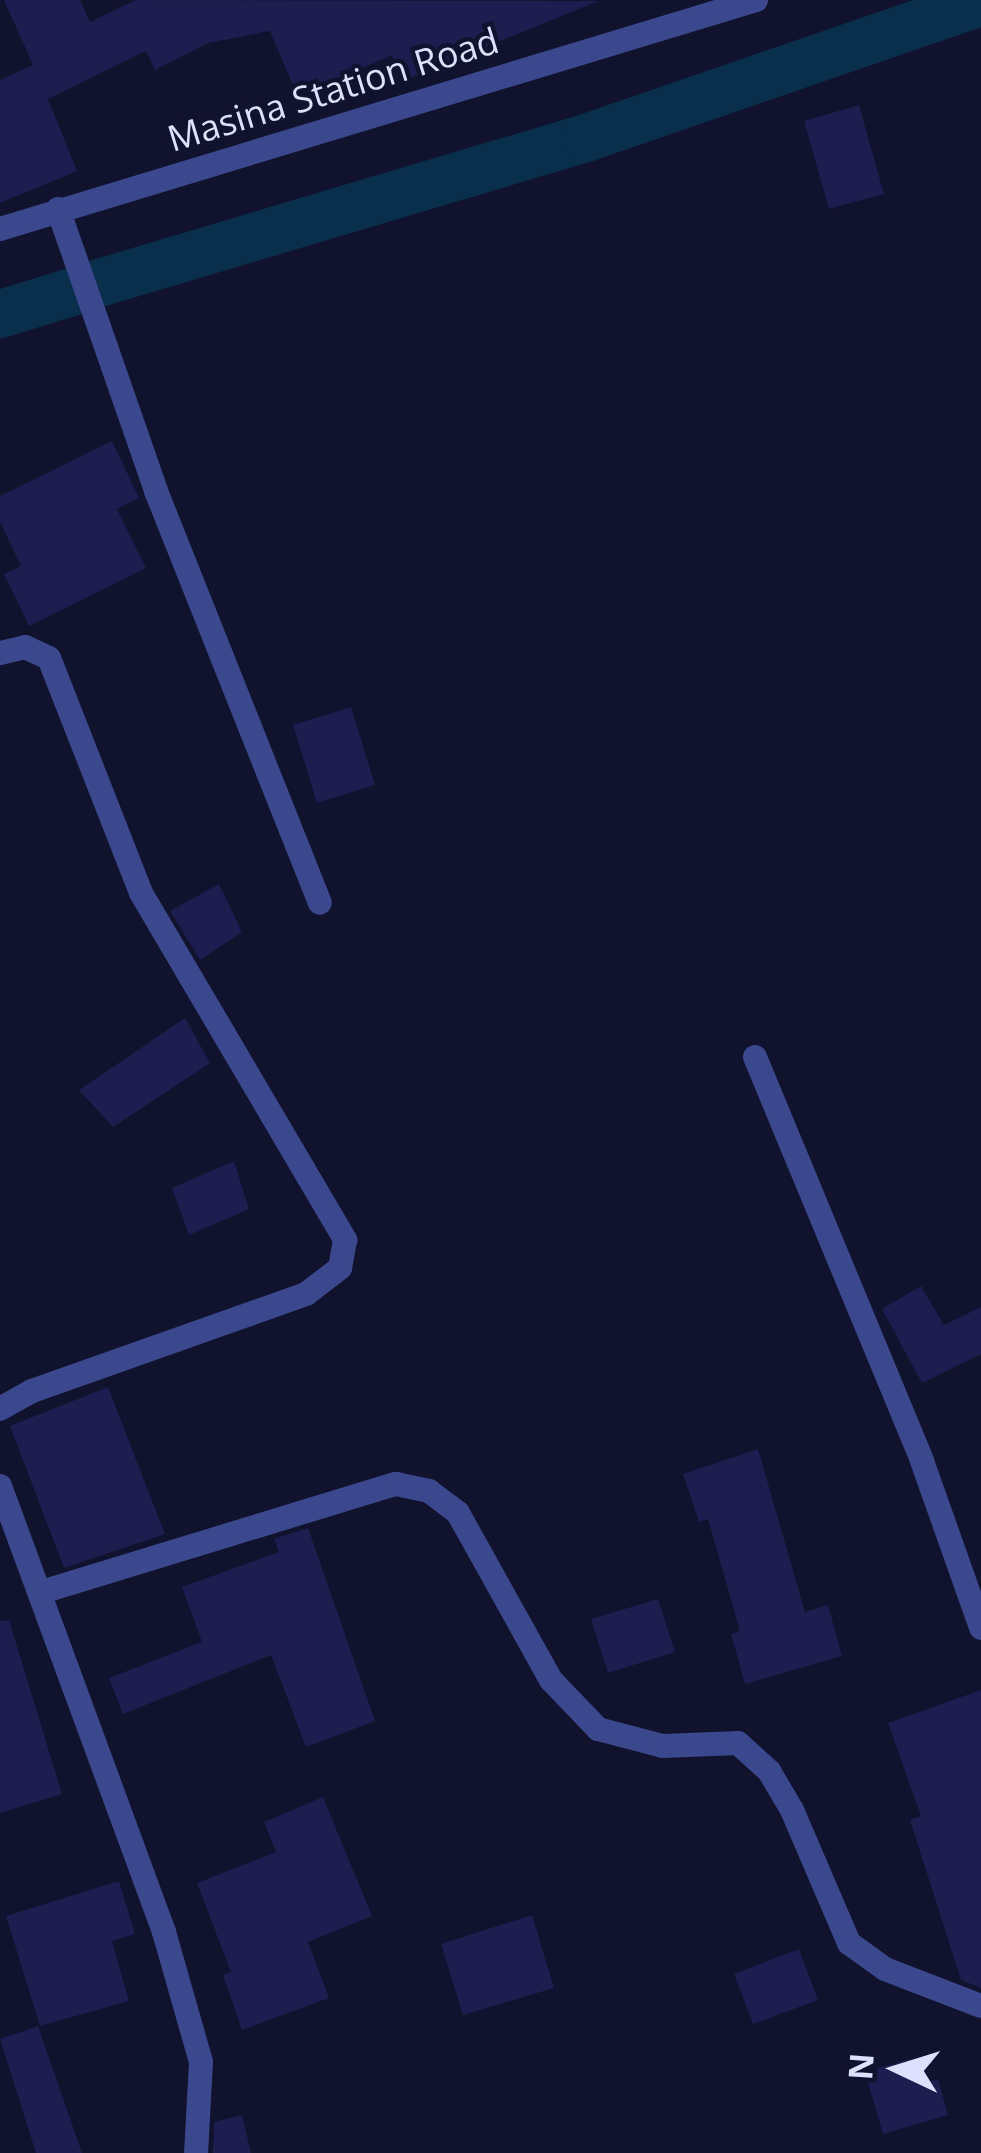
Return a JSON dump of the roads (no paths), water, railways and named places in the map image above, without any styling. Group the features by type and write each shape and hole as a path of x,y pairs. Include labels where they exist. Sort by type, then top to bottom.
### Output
{"street":[{"name":"Masina Station Road","path":"0,230 756,0"},
{"path":"58,209 156,491 320,903"},
{"path":"0,652 25,647 49,658 141,893 209,997 345,1240 340,1268 306,1294 32,1390 0,1409"},
{"path":"754,1057 922,1461 981,1628"},
{"path":"45,1591 396,1484 429,1491 458,1513 551,1680 598,1729 663,1746 738,1743 770,1771 792,1810 848,1943 885,1969 981,2006"},
{"path":"0,1486 45,1591 121,1801 201,2062 196,2153"}],"waterway":[{"path":"99,283 586,138 981,2"},
{"path":"0,314 72,292"}]}
